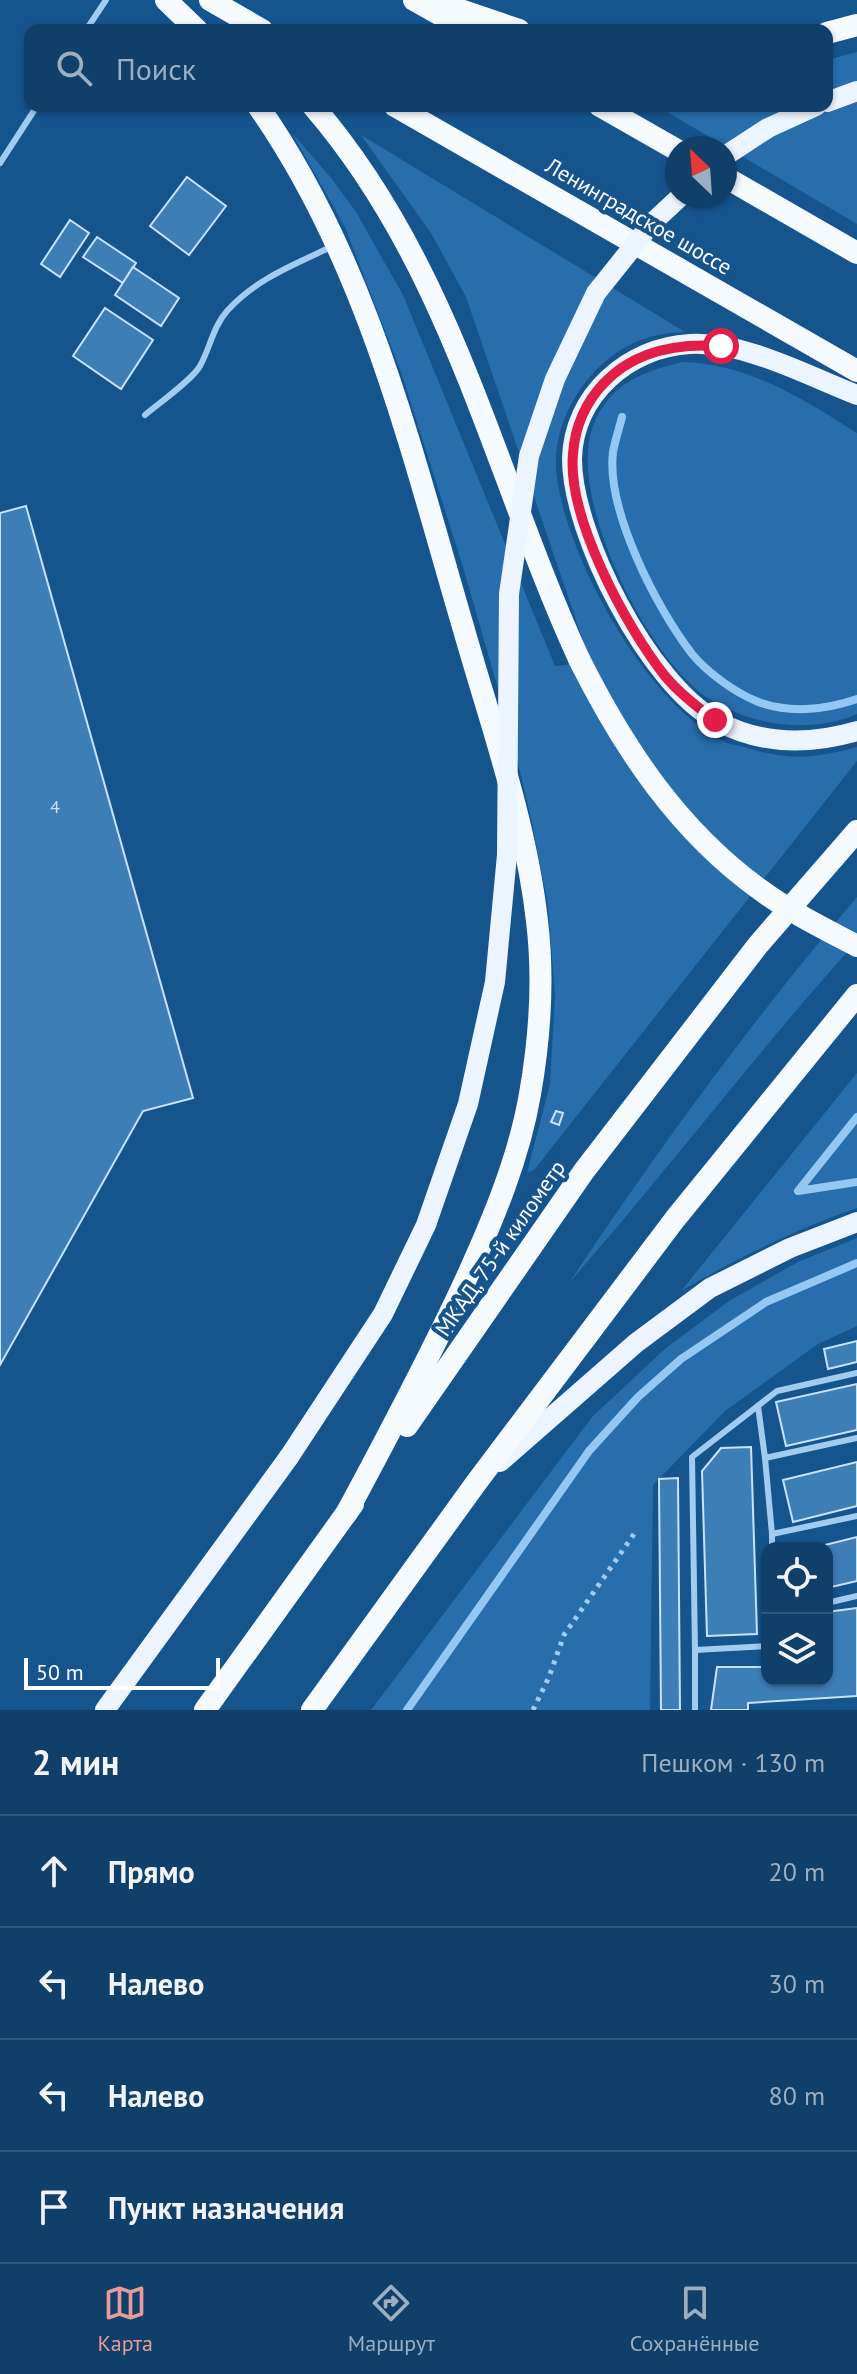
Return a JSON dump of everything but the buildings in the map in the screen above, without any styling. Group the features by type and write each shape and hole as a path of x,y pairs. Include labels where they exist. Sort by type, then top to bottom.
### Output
{"highway":[{"path":"166,0 191,24"},
{"path":"207,0 233,24"},
{"path":"207,0 251,24"},
{"path":"414,0 456,24"},
{"path":"431,0 501,24"},
{"path":"833,31 857,25"},
{"path":"262,112 304,178 338,244 409,443 504,764 535,908 540,959 540,1003 530,1095 522,1135 505,1186 429,1359 346,1514"},
{"path":"317,112 375,190 422,271 472,387 579,659 640,766 696,835 763,892 807,921 857,946"},
{"name":"Ленинградское шоссе","path":"405,112 857,371"},
{"path":"610,112 665,143"},
{"path":"737,184 857,253"},
{"name":"МКАД, 75-й километр","path":"205,1710 346,1514 584,1171 758,945 857,831"},
{"path":"312,1710 476,1483 675,1219 857,995"}],"main road":[{"path":"833,100 857,91"},
{"path":"737,148 768,128 803,112"},
{"path":"105,1710 330,1396 383,1314 426,1225 468,1104 495,982 507,855 509,594 529,456 555,379 596,293 624,256 670,208"},
{"path":"857,395 762,357 721,346 691,344 670,347 628,363 594,393 582,413 572,457 580,511 607,580 647,650 666,678 689,701 715,720 744,734 772,740 827,739 857,731"},
{"path":"476,1483 636,1343 710,1288 790,1248 857,1222"}],"lane":[{"path":"90,24 106,0"},
{"path":"0,163 33,112"},
{"path":"145,415 199,368 209,341 225,313 253,286 338,244"},
{"path":"695,1710 692,1457 777,1391 857,1373"},
{"path":"758,1406 772,1542"},
{"path":"765,1458 857,1438"},
{"path":"772,1534 857,1516"},
{"path":"833,1602 857,1596"},
{"path":"695,1650 761,1646"}],"path":[{"path":"533,1710 564,1635 634,1534"}],"shaded area":[{"path":"857,52 857,224 737,153 737,136 708,136 667,112 833,112 833,58"},
{"path":"292,133 356,212 403,295 555,666 566,665 588,655 466,297 431,233 361,135 685,332 649,337 618,352 588,379 571,404 560,433 556,463 564,511 577,548 594,587 639,662 665,694 693,721 721,740 774,755 813,756 857,747 857,761 534,1170 527,1173 550,1084 555,996 548,905 531,818 513,741 464,570 401,372 345,227"},
{"path":"682,362 706,364 752,376 816,407 857,433 857,714 820,724 782,724 745,716 711,700 687,680 662,651 617,573 590,489 588,452 595,421 620,388 642,375"},
{"path":"857,897 857,941 569,1283 707,1086"},
{"path":"857,1073 857,1208 767,1245 681,1291"},
{"path":"857,1238 857,1326 818,1344 725,1411 653,1485 650,1710 371,1710 593,1416 666,1348 729,1301 798,1262"}],"waterway":[{"path":"622,417 613,452 617,502 650,586 692,654 730,687 768,705 806,709 857,699"},
{"path":"857,1117 798,1191 857,1182"},
{"path":"407,1710 589,1451 638,1397 681,1359 766,1302 857,1263"}],"route":[{"path":"715,720 689,701 666,678 607,580 580,511 572,457 582,413 594,393 611,375 648,353 670,347 691,344 721,346"}]}
